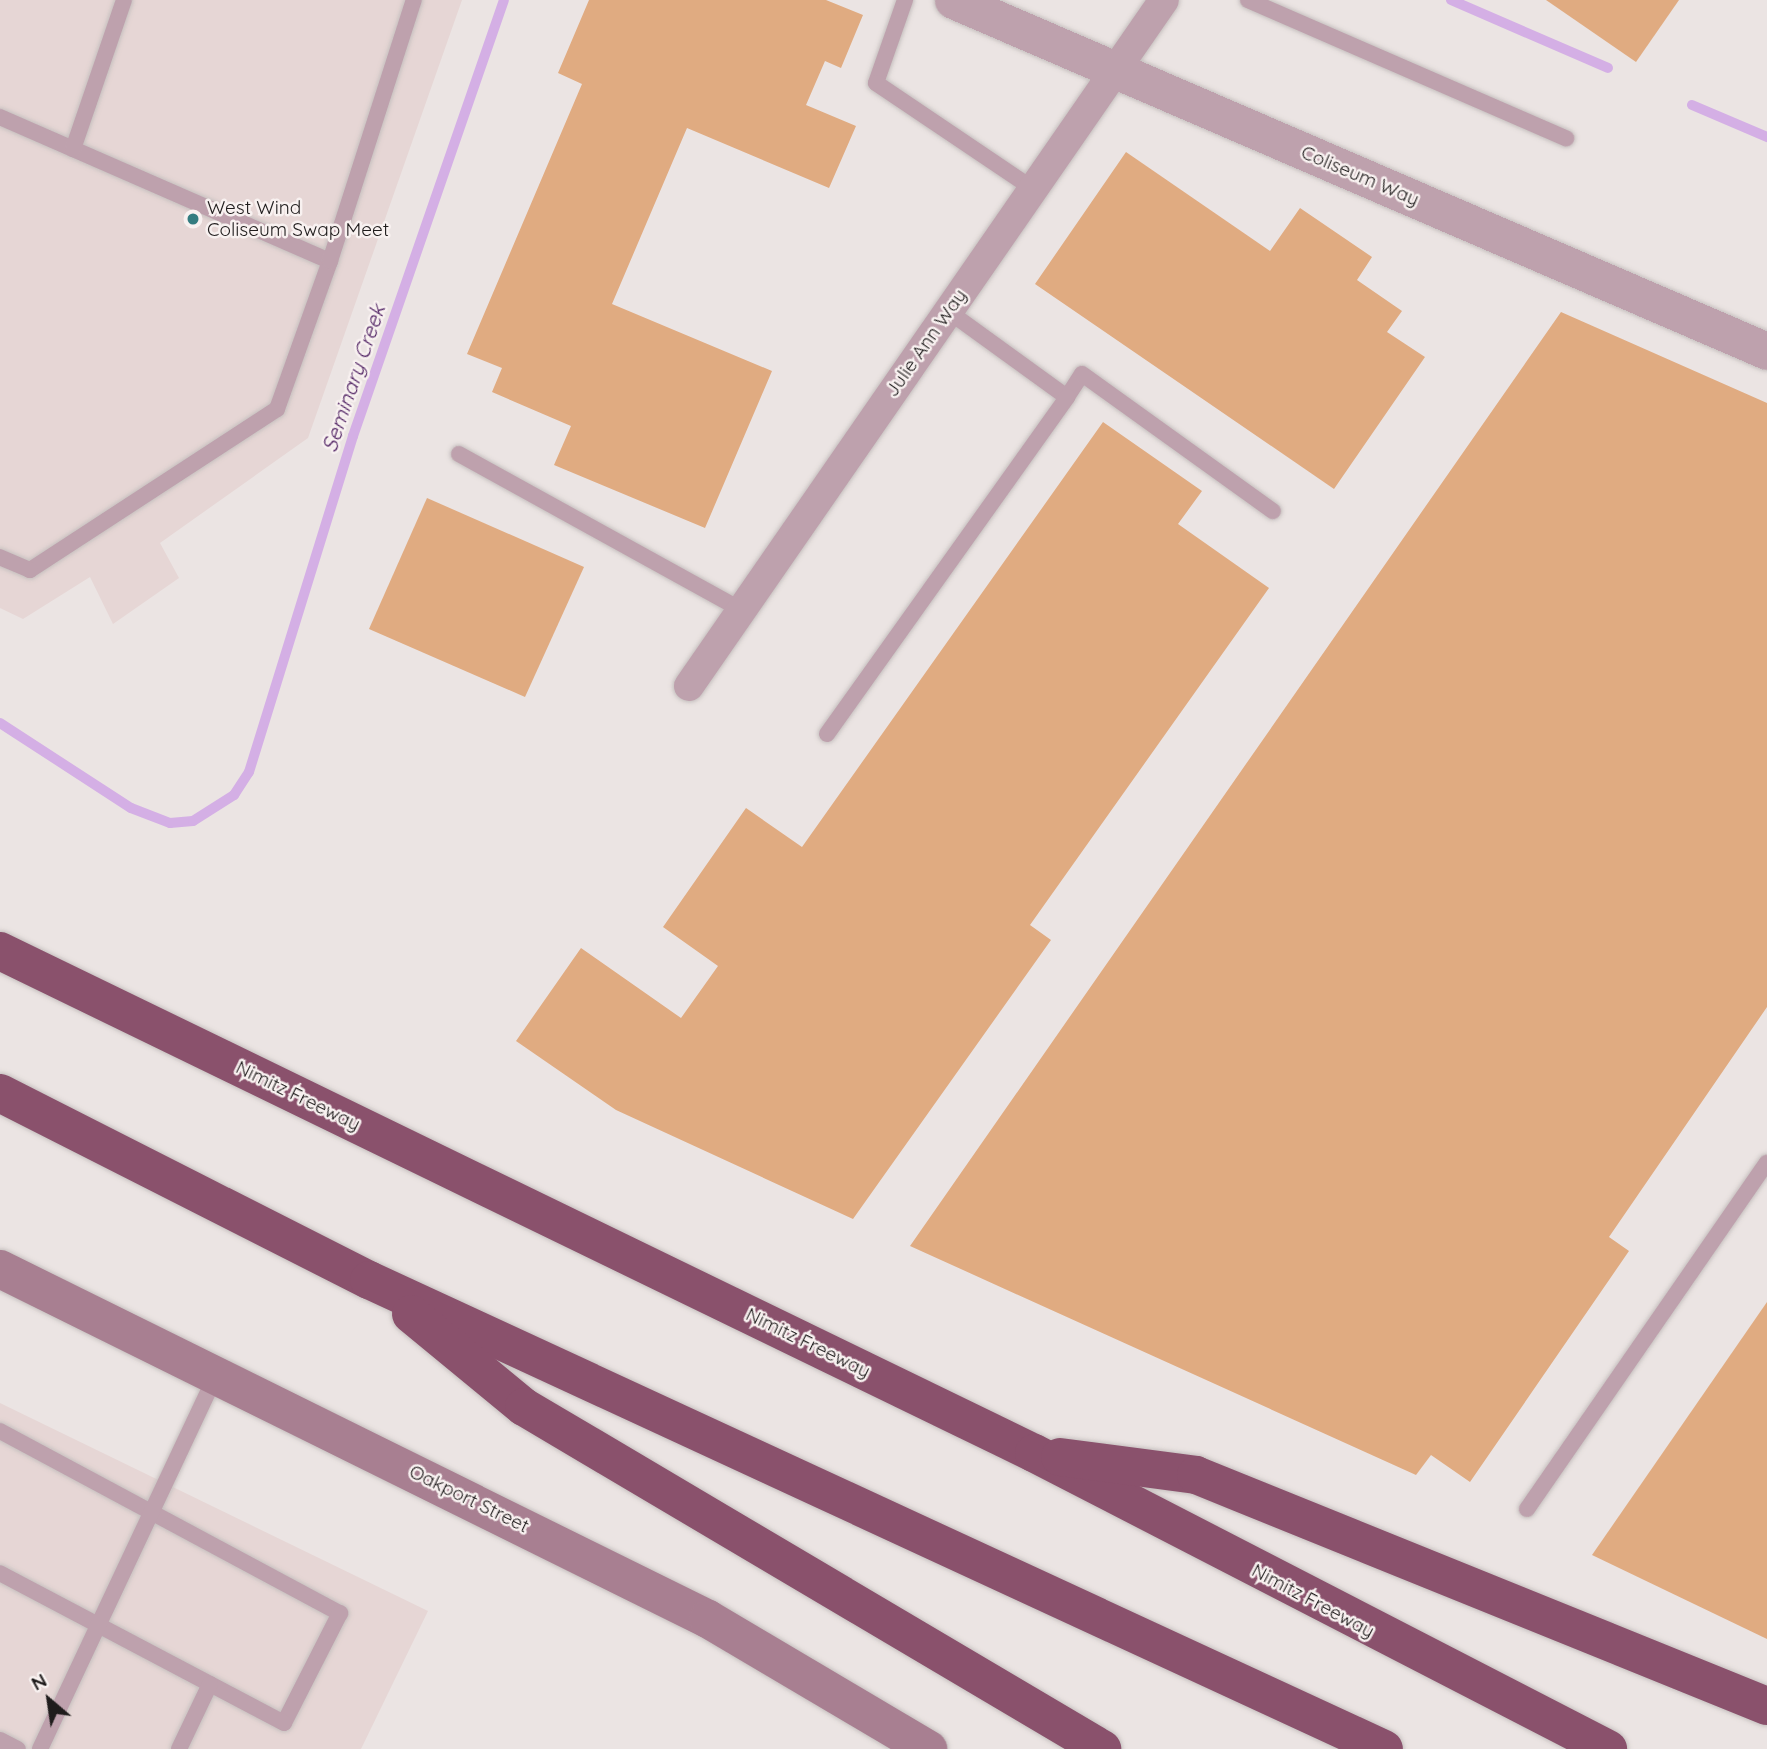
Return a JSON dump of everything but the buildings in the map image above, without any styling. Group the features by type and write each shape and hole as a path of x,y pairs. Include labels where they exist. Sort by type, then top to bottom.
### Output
{"highway":[{"name":"Nimitz Freeway","path":"0,951 1034,1453 1608,1749"},
{"path":"0,1093 369,1280 1384,1749"},
{"path":"369,1280 524,1407 1102,1749"},
{"path":"1034,1453 1196,1475 1767,1706"}],"main road":[{"name":"Oakport Street","path":"0,1269 708,1619 928,1749"}],"street":[{"name":"Coliseum Way","path":"953,0 1767,351"},
{"name":"Julie Ann Way","path":"689,686 1164,0"}],"lane":[{"path":"74,149 124,0"},
{"path":"0,557 30,570 277,409 330,261 414,0"},
{"path":"905,0 876,83 1033,189"},
{"path":"1248,0 1566,138"},
{"path":"0,117 330,261"},
{"path":"948,311 1067,397"},
{"path":"827,734 1082,374 1273,512"},
{"path":"458,454 742,610"},
{"path":"1527,1508 1767,1163"},
{"path":"40,1749 156,1511 216,1375"},
{"path":"0,1431 156,1511 340,1613 284,1723 0,1573"},
{"path":"179,1749 209,1684"},
{"path":"0,1740 18,1749"}],"shaded area":[{"name":"West Wind Coliseum Swap Meet","path":"0,0 462,0 308,438 160,543 179,578 113,624 90,577 23,619 0,608"},
{"path":"0,1403 428,1611 361,1749 0,1749"}],"waterway":[{"name":"Seminary Creek","path":"0,723 131,808 170,823 193,821 234,795 249,772 353,436 504,0"},
{"path":"1451,0 1608,68"},
{"path":"1692,105 1767,137"}],"place":[{"name":"West Wind Coliseum Swap Meet","path":"193,219"}]}
